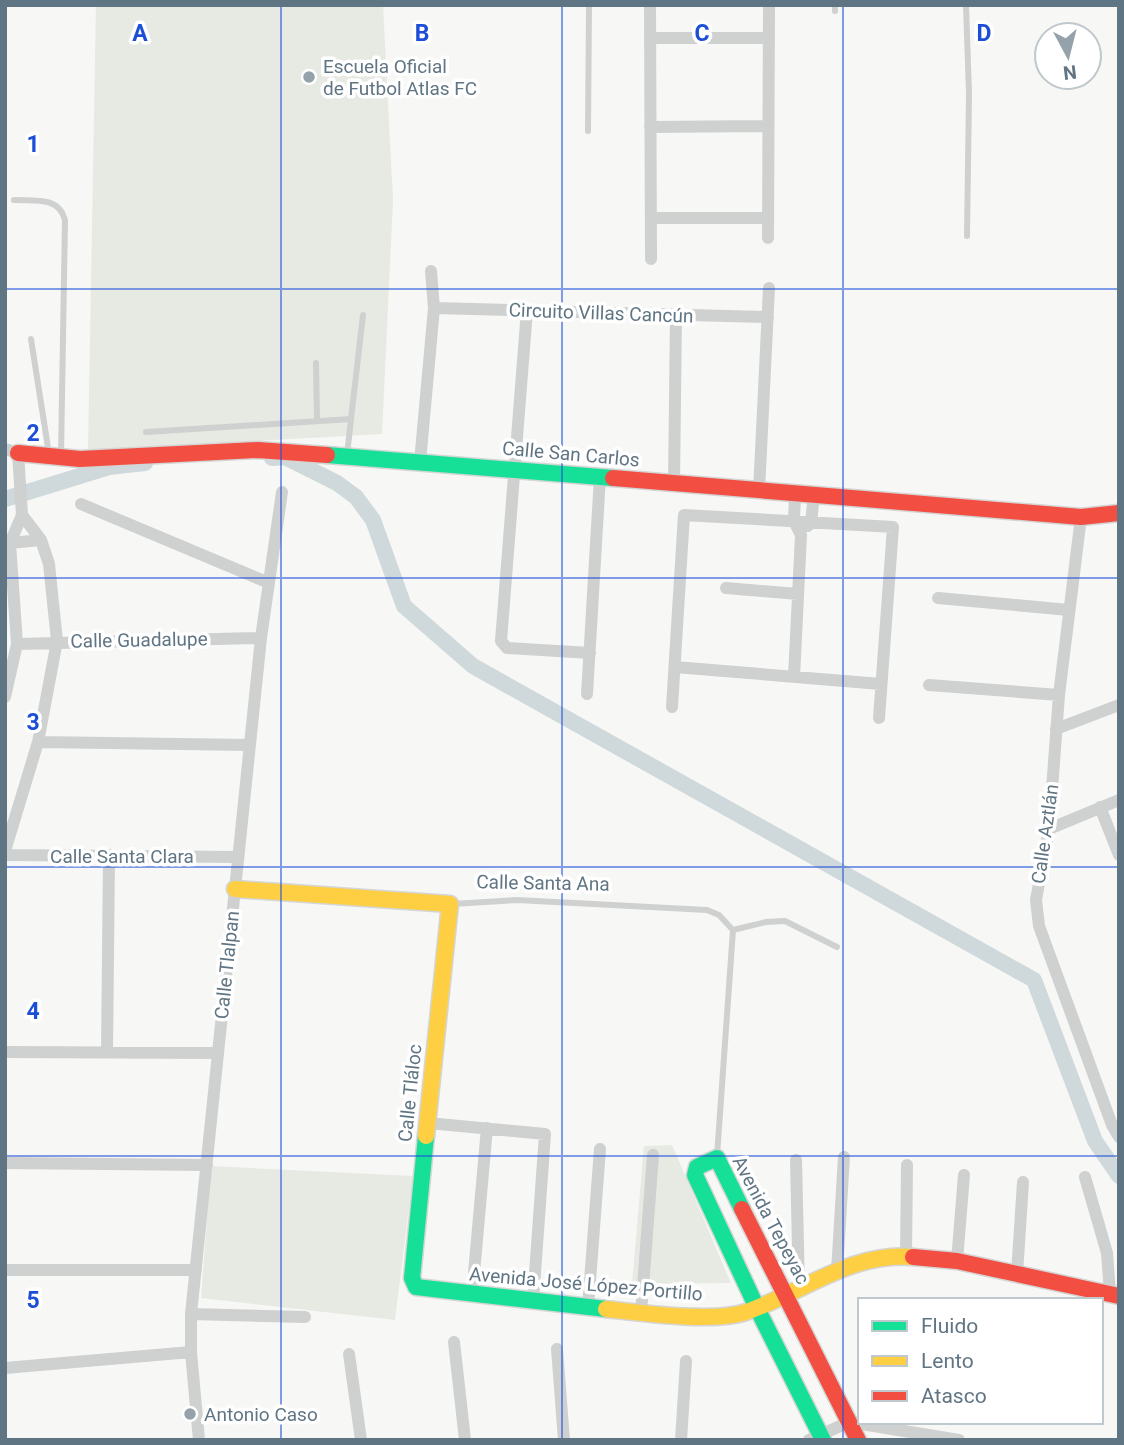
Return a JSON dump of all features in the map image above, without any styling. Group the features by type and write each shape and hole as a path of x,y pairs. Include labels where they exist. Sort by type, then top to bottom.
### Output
{"street":[{"path":"650,5 651,259"},
{"path":"768,238 769,5"},
{"path":"650,38 769,38"},
{"path":"650,127 768,126"},
{"path":"651,218 768,218"},
{"path":"420,462 434,308 431,271"},
{"path":"760,483 769,288"},
{"name":"Circuito Villas Cancún","path":"434,308 768,317"},
{"path":"527,310 502,644 507,648 590,653"},
{"path":"674,484 676,315"},
{"name":"Calle San Carlos","path":"12,451 55,457 122,458 258,450 674,484 760,483 795,494 1081,517 1119,513"},
{"path":"5,696 17,644 10,543 22,515 20,477 12,451"},
{"path":"587,694 600,477"},
{"name":"Calle Tlalpan","path":"199,1440 191,1352 191,1314 261,638 282,492"},
{"path":"794,677 801,535 794,521 795,494"},
{"path":"801,535 811,522 814,495"},
{"path":"81,504 269,583"},
{"path":"672,707 684,514 893,527 879,718"},
{"path":"5,853 38,742 57,641 50,564 41,540 22,515"},
{"name":"Calle Aztlán","path":"1081,517 1059,695 1049,829 1036,900 1039,926 1112,1125 1119,1137"},
{"path":"10,543 41,540"},
{"path":"726,588 799,594"},
{"path":"938,598 1069,610"},
{"name":"Calle Guadalupe","path":"17,644 261,638"},
{"path":"675,667 881,684"},
{"path":"929,685 1059,695"},
{"path":"1056,729 1119,705"},
{"path":"38,742 250,745"},
{"path":"1049,829 1119,800"},
{"path":"1100,807 1119,855"},
{"name":"Calle Santa Clara","path":"5,853 238,857"},
{"path":"107,1052 108,855"},
{"name":"Calle Santa Ana","path":"235,889 450,904"},
{"name":"Calle Tláloc","path":"413,1285 450,904"},
{"path":"5,1052 218,1053"},
{"path":"428,1123 545,1134 533,1301"},
{"path":"472,1295 487,1128"},
{"path":"588,1307 600,1149"},
{"path":"641,1313 653,1155"},
{"path":"837,1271 844,1157"},
{"name":"Avenida Tepeyac","path":"817,1438 695,1175 696,1167 717,1158 793,1292 858,1440"},
{"path":"793,1292 796,1160"},
{"path":"5,1163 206,1165"},
{"path":"906,1255 907,1165"},
{"path":"957,1261 964,1175"},
{"path":"1085,1177 1107,1253 1114,1294"},
{"path":"1017,1274 1023,1182"},
{"name":"Avenida José López Portillo","path":"413,1285 472,1295 641,1313 716,1317 744,1314 837,1271 871,1260 906,1255 957,1261 1114,1294"},
{"path":"5,1270 196,1270"},
{"path":"191,1314 305,1317"},
{"path":"454,1342 466,1440"},
{"path":"557,1349 564,1440"},
{"path":"5,1368 191,1352"},
{"path":"349,1354 361,1440"},
{"path":"681,1440 686,1361"},
{"path":"817,1438 849,1422 858,1423"},
{"path":"861,1424 959,1440"}],"lane":[{"path":"587,131 589,5"},
{"path":"966,5 969,94 967,236"},
{"path":"14,200 55,203 62,210 65,220 55,457"},
{"path":"347,456 362,315"},
{"path":"31,339 55,457"},
{"path":"316,363 317,421"},
{"path":"146,432 351,418"},
{"name":"Calle Santa Ana","path":"450,904 517,900 707,910 719,915 733,930"},
{"path":"717,1158 733,930 766,922 785,921 837,947"}],"shaded area":[{"path":"96,5 383,5 393,200 382,434 88,450"},
{"path":"672,1145 731,1283 632,1284 644,1146"},
{"path":"211,1166 413,1176 395,1320 201,1298"}],"waterway":[{"path":"272,458 285,457 337,483 356,497 373,520 404,606 473,666 1034,980 1095,1141 1119,1176"},
{"path":"5,499 109,467 145,463"}],"traffic: fast":[{"path":"327,455 613,478"},
{"path":"426,1136 412,1278 416,1287 606,1309"},
{"path":"742,1209 717,1158 697,1167 695,1175 823,1440"}],"traffic: slow":[{"path":"235,889 450,904 426,1136"},
{"path":"606,1309 677,1316 732,1315 767,1304 828,1275 869,1260 913,1257"}],"traffic: jam":[{"path":"18,453 80,459 258,450 327,455"},
{"path":"613,478 1081,517 1119,513"},
{"path":"742,1209 858,1440"},
{"path":"913,1257 957,1261 1119,1296"}],"place":[{"name":"Escuela Oficial de Futbol Atlas FC","path":"309,77"},
{"name":"Antonio Caso","path":"190,1414"}]}
